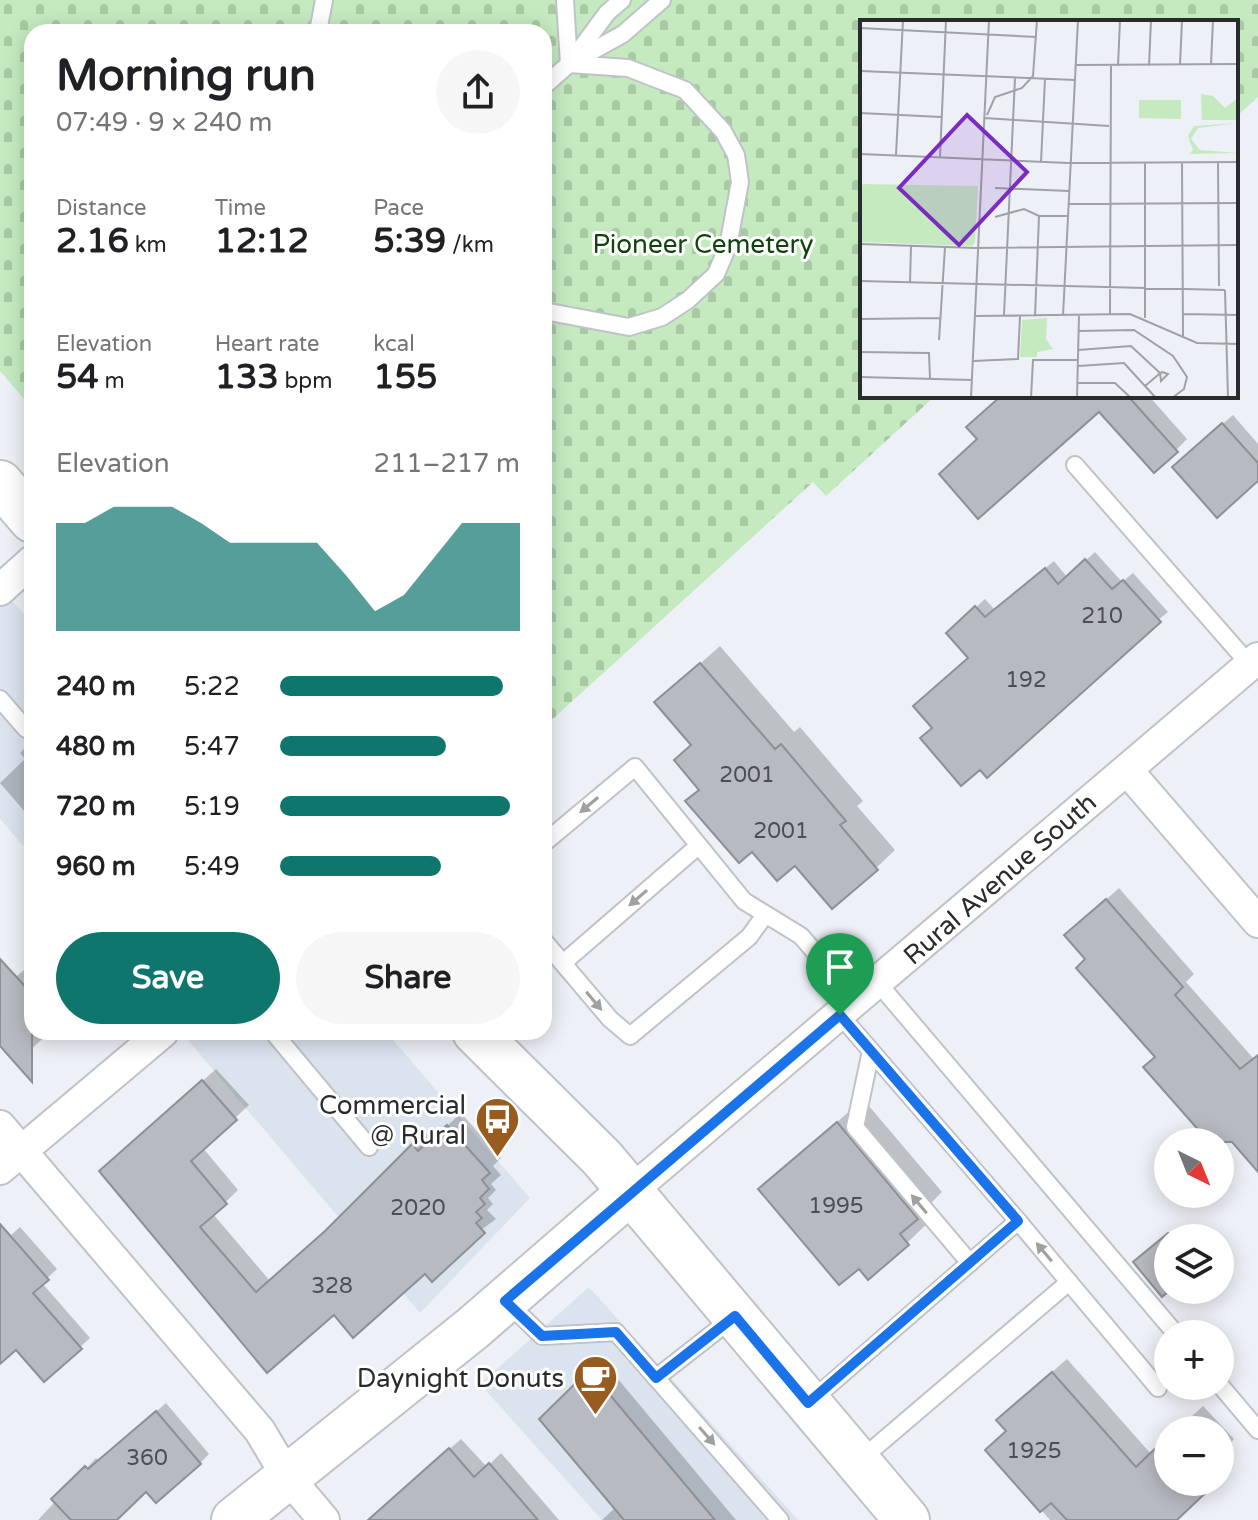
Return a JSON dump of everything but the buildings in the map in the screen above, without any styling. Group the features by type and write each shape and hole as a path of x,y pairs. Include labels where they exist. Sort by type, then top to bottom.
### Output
{"main road":[{"path":"0,483 24,511"},
{"path":"483,1040 602,1158 907,1520"},
{"path":"234,1520 505,1301 630,1192"}],"street":[{"path":"0,590 24,568"},
{"name":"Rural Avenue South","path":"630,1192 1254,662"},
{"path":"1127,770 1258,922"},
{"path":"10,1160 153,1040"},
{"path":"0,1126 10,1160 260,1431 286,1475 324,1520"}],"lane":[{"path":"320,24 324,0"},
{"path":"565,0 569,64"},
{"path":"552,79 569,64 607,13 622,0"},
{"path":"569,64 623,34 662,0"},
{"path":"552,313 629,327 662,317 688,300 716,274 728,246 740,182 736,155 723,131 685,90 628,68 569,64"},
{"path":"1075,465 1254,662"},
{"path":"0,699 24,727"},
{"path":"552,836 635,767 744,901 801,936 1163,1320"},
{"path":"563,963 697,847"},
{"path":"552,950 610,1019 630,1036 749,937 765,915"},
{"path":"859,1000 871,1051 855,1127 970,1263"},
{"path":"280,1040 369,1147"},
{"path":"871,1051 1154,1383"},
{"path":"808,1403 1018,1221"},
{"path":"857,1462 1069,1282"},
{"path":"505,1301 542,1336 616,1332 780,1520"},
{"path":"656,1378 735,1316"},
{"path":"1233,1400 1258,1430"}],"shaded area":[{"path":"0,587 24,614 24,847 0,819"},
{"path":"188,1040 393,1040 530,1198 420,1313"},
{"path":"589,1287 798,1520 602,1520 480,1384"}],"green space":[{"name":"Pioneer Cemetery","path":"0,0 1258,0 1258,97 1238,115 1238,20 860,20 860,398 933,398 826,496 813,482 552,720 552,24 24,24 24,399 0,371"}],"place":[{"name":"Commercial @ Rural","path":"497,1159"},
{"name":"Daynight Donuts","path":"595,1417"}],"route":[{"path":"840,1015 1018,1221 808,1403 735,1316 656,1378 616,1332 542,1336 505,1301 687,1144 840,1015"}]}
